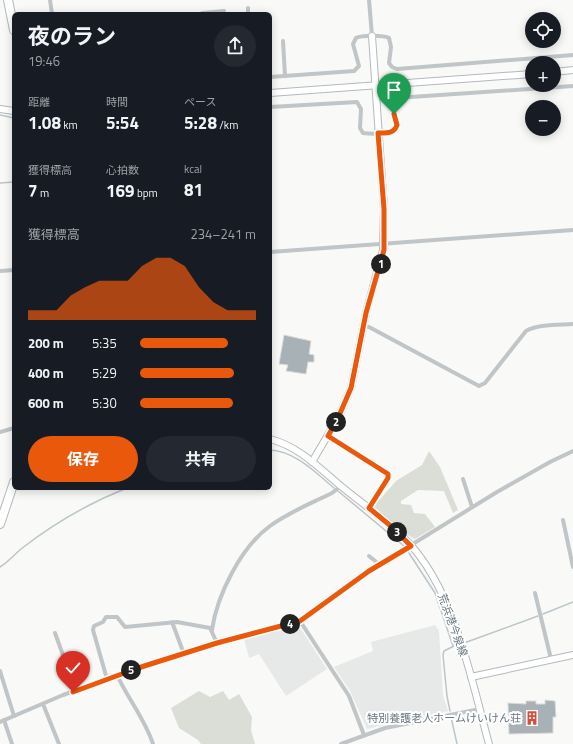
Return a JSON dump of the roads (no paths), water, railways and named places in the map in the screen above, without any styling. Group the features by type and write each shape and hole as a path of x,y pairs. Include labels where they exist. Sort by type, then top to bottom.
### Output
{"highway":[{"path":"8,0 12,20"},
{"path":"0,524 12,488"}],"main road":[{"path":"312,462 338,418 351,388 363,326 381,263 384,243 384,209 372,36"},
{"path":"561,71 573,70"},
{"path":"272,93 525,74"},
{"path":"0,109 12,111"},
{"name":"荒浜港今泉線","path":"272,441 290,446 369,508 392,527 411,546 428,568 447,604 471,677 489,744"},
{"path":"471,677 573,655"}],"street":[{"path":"50,0 52,12"},
{"path":"369,0 372,36"},
{"path":"218,12 224,11"},
{"path":"272,77 354,71 359,66 353,48 354,42 360,37 372,36 383,36 389,38 391,47 389,63 392,67 397,69 573,55"},
{"path":"283,41 285,76"},
{"path":"272,107 357,102 361,109 359,125 361,131 369,134 391,132 397,128 397,122 391,105 396,98 573,86"},
{"path":"272,252 573,230"},
{"path":"0,272 12,270"},
{"path":"363,326 396,341 479,386 485,384 526,331 531,328 573,324"},
{"path":"0,432 12,429"},
{"path":"328,436 388,474 388,478 369,508"},
{"path":"12,744 2,721 117,675 217,643 300,621 380,565 472,508 550,462 573,451"},
{"path":"463,479 472,508"},
{"path":"217,643 212,630 222,592 242,558 261,534 271,525 332,493 341,486"},
{"path":"563,520 573,566"},
{"path":"369,556 380,565"},
{"path":"535,593 551,659"},
{"path":"107,679 93,634 94,626 103,622 106,617 114,616 120,619 125,626 172,622 201,626 212,630"},
{"path":"300,621 349,696 364,735"},
{"path":"172,622 184,654"},
{"path":"55,633 76,691"},
{"path":"0,671 14,716"},
{"path":"117,675 128,697 143,719 153,744"},
{"path":"43,704 59,744"},
{"path":"341,744 364,735 408,723 480,709"}],"waterway":[{"path":"0,115 12,118"},
{"path":"0,183 12,182"},
{"path":"272,450 288,454 305,464 334,488"},
{"path":"0,567 21,549 46,531 85,507 122,490"},
{"path":"338,491 404,546"},
{"path":"409,553 435,593 453,646"},
{"path":"543,614 573,602"},
{"path":"464,643 538,616"},
{"path":"450,711 443,655 444,651 454,646"},
{"path":"451,717 457,744"}],"place":[{"name":"特別養護老人ホームけいけん荘","path":"532,718"}]}
